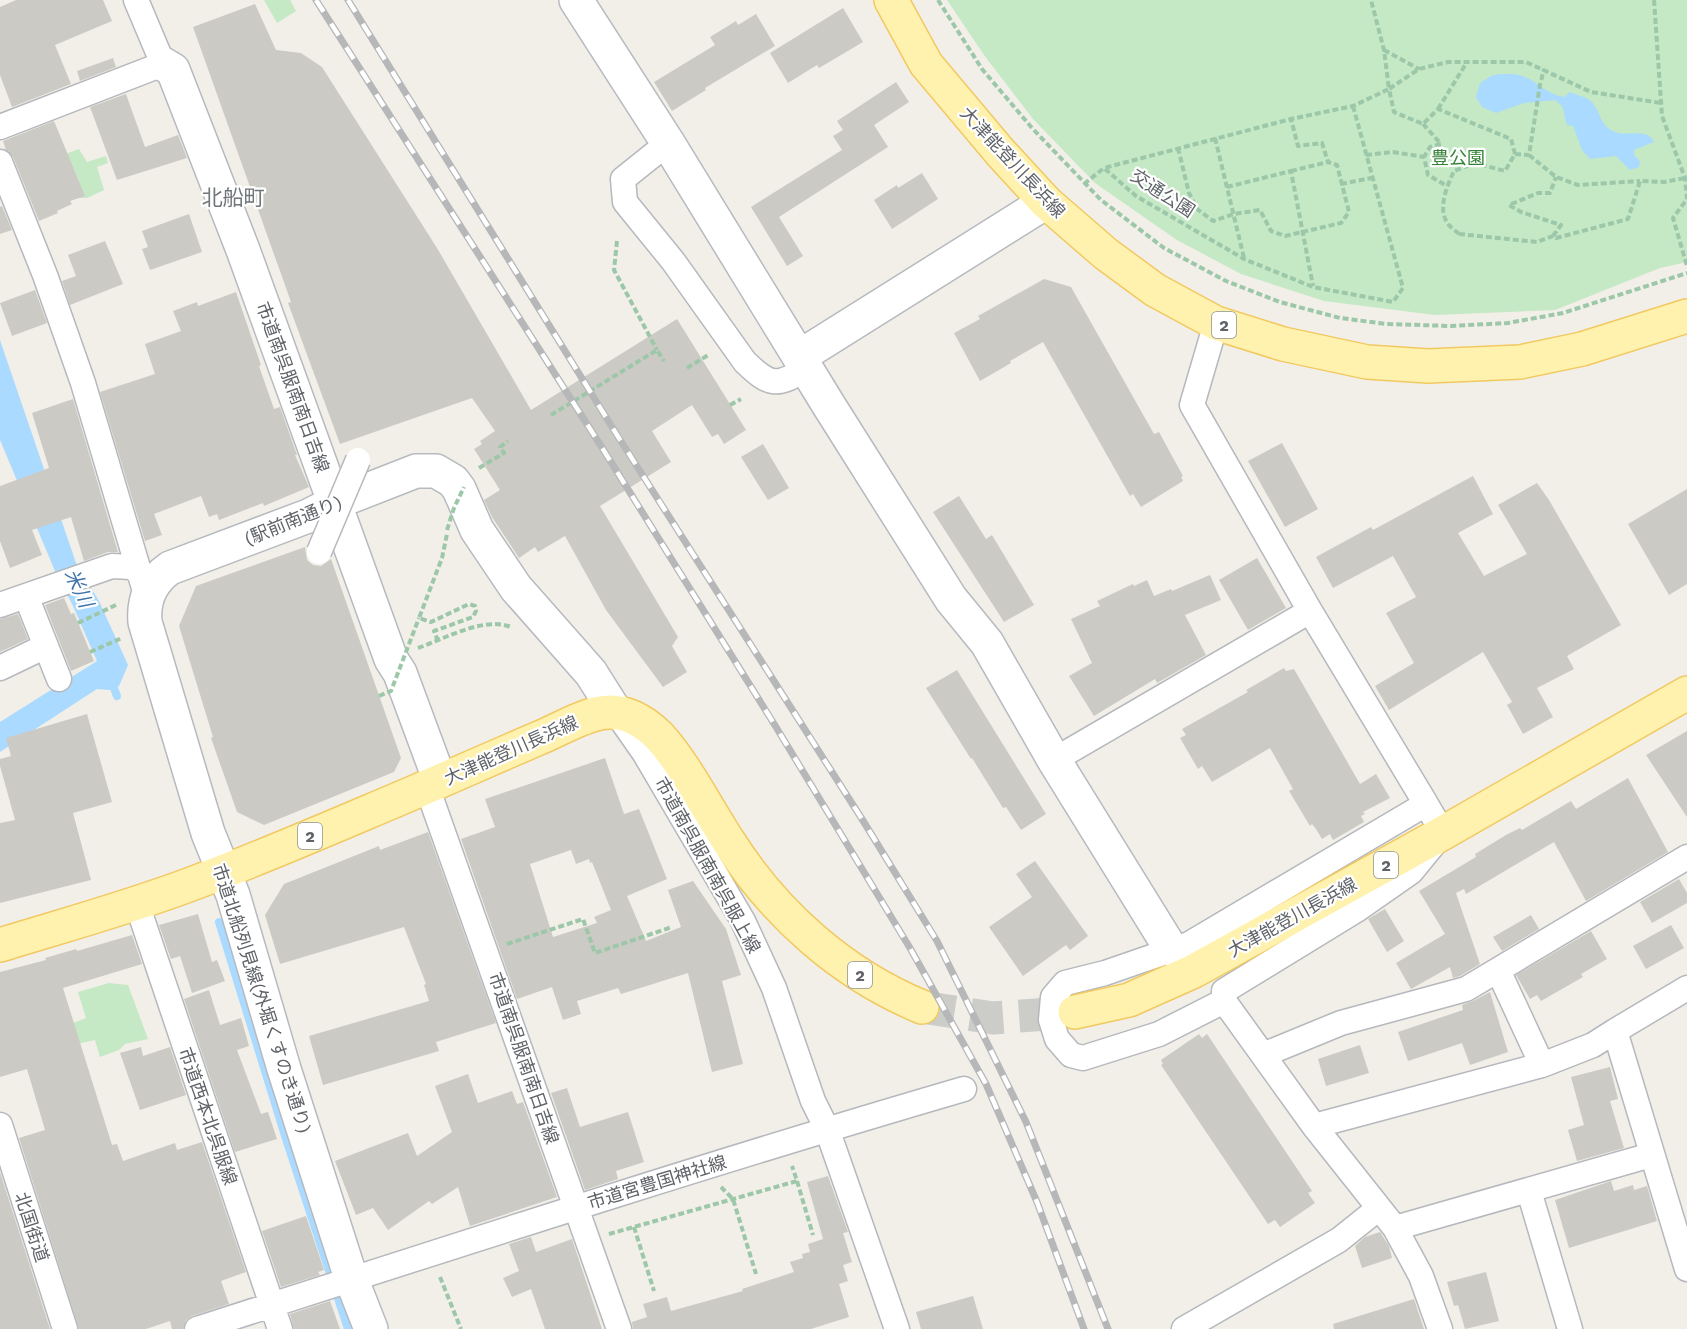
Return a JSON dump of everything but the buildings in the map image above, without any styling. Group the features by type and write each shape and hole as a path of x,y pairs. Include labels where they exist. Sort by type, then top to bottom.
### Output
{"main road":[{"name":"大津能登川長浜線","path":"891,0 926,64 1000,152 1046,202 1106,254 1155,290 1216,322 1282,344 1367,362 1428,366 1520,362 1582,349 1687,316"},
{"name":"大津能登川長浜線","path":"1075,1012 1129,1000 1194,971 1443,833 1687,693"},
{"name":"大津能登川長浜線","path":"0,945 136,904 224,871 588,717 615,711"},
{"name":"2","path":"615,711 642,722 658,736 674,755 731,846 757,880 804,933 859,975 894,996 922,1007"}],"street":[{"name":"市道南呉服南南日吉線","path":"136,0 162,64 173,70 243,250 391,659 400,673 486,951 619,1329"},
{"path":"576,0 951,599 983,637 1054,760 1171,949"},
{"path":"0,127 162,64"},
{"path":"668,144 623,178 626,202 673,261 745,362 757,374 777,382 784,381 803,363 1046,202"},
{"path":"0,162 45,275 84,383 146,585"},
{"path":"1216,322 1191,405 1310,611 1443,833 1411,872 1358,909 1224,991 1224,1001 1314,1126 1395,1228 1421,1276 1440,1329"},
{"path":"319,552 358,460"},
{"name":"(駅前南通り)","path":"146,585 334,503 416,471"},
{"name":"市道南呉服南南呉服上線","path":"416,471 436,471 453,481 459,489 477,530 516,588 591,673 645,754 743,921 774,988 813,1101 827,1129 897,1329"},
{"path":"0,605 118,565 130,567 146,585"},
{"name":"市道北船列見線(外堀くすのき通り)","path":"146,585 147,628 208,833 233,895 284,1068 339,1282 371,1329"},
{"path":"26,596 59,679"},
{"path":"1054,760 1310,611"},
{"path":"0,668 45,646"},
{"path":"1224,1001 1159,1034 1083,1058 1071,1055 1057,1039 1052,1020 1053,997 1065,983 1105,973 1189,944 1426,804"},
{"path":"1263,1055 1341,1023 1466,989 1687,857"},
{"name":"市道西本北呉服線","path":"136,904 280,1329"},
{"path":"1498,970 1542,1065"},
{"path":"1314,1126 1542,1065 1593,1045 1687,988"},
{"path":"1615,1031 1687,1269"},
{"name":"市道宮豊国神社線","path":"197,1329 702,1167 964,1089"},
{"name":"北国街道","path":"0,1125 65,1329"},
{"path":"1395,1228 1651,1155"},
{"path":"1529,1191 1570,1329"},
{"path":"1184,1329 1339,1240 1378,1208"}],"path":[{"path":"938,0 982,69 1013,108 1101,200 1164,248 1226,281 1280,302 1340,318 1387,324 1451,326 1508,323 1563,313 1687,273"},
{"path":"1371,0 1384,50 1394,112 1423,124 1441,144 1430,147 1424,157 1428,175 1447,186"},
{"path":"1654,0 1662,116 1685,178 1687,200 1673,218 1687,266"},
{"path":"1384,50 1419,69"},
{"path":"1353,106 1389,89 1419,69 1448,62 1526,62 1591,92 1660,103"},
{"path":"1423,124 1438,109 1467,62"},
{"path":"1528,155 1544,69"},
{"name":"交通公園","path":"1353,106 1403,288 1393,302 1313,287 1244,259 1136,196 1104,168 1178,147 1353,106"},
{"path":"1438,109 1511,139 1515,154 1505,171 1475,164 1454,171 1443,203 1447,223 1459,234 1538,242 1553,236 1561,225 1521,212 1509,205 1538,193 1550,193 1556,177"},
{"name":"交通公園","path":"1178,147 1189,193 1197,209 1213,220 1260,210 1271,231 1285,236 1341,224 1349,212 1337,165 1328,162 1322,143 1298,146 1291,119"},
{"path":"1215,138 1244,259"},
{"path":"1366,155 1393,152 1424,157"},
{"path":"1515,154 1528,155 1556,177 1578,185 1640,181 1664,182 1685,178"},
{"path":"1227,187 1328,162"},
{"path":"1084,184 1104,168"},
{"path":"1290,171 1313,287"},
{"path":"1341,184 1371,178"},
{"path":"1553,236 1556,238 1628,219 1640,181"},
{"path":"617,241 614,270 664,361"},
{"path":"551,415 657,350"},
{"path":"687,368 713,352"},
{"path":"730,405 741,399"},
{"path":"484,465 504,453 500,447 508,441"},
{"path":"379,696 391,691 442,558 454,508 464,487"},
{"path":"78,622 107,610 146,585"},
{"path":"419,618 431,622 472,604 476,609 476,614 471,618 434,631 438,641"},
{"path":"389,698 376,665 489,623 504,624 518,630"},
{"path":"90,652 119,640"},
{"path":"486,951 583,919 596,953 672,927"},
{"path":"785,1142 813,1235"},
{"path":"702,1167 733,1199 756,1274"},
{"path":"588,1239 797,1181"},
{"path":"634,1227 654,1292"},
{"path":"430,1253 461,1329"}],"green space":[{"path":"264,0 290,0 296,11 277,23"},
{"name":"豊公園","path":"947,0 1687,0 1687,262 1660,268 1555,310 1435,315 1324,301 1241,274 1177,240 1095,183 1033,119 984,55"},
{"path":"79,149 87,162 106,156 108,163 97,167 104,190 87,198 78,198 73,185 79,181 73,167 57,157"},
{"path":"109,983 128,985 148,1039 125,1044 119,1050 100,1057 95,1040 58,1048 73,1023 86,1018 78,992"}],"water":[{"path":"1512,74 1530,79 1558,96 1564,97 1570,92 1585,97 1592,102 1610,129 1620,133 1647,135 1654,142 1634,150 1634,155 1640,161 1639,167 1630,170 1616,156 1590,159 1582,150 1573,126 1567,125 1562,106 1555,100 1524,103 1496,113 1482,107 1476,97 1480,83 1491,76"},
{"name":"米川","path":"0,340 76,563 99,601 128,665 119,686 109,690 97,689 0,752 0,722 97,661 55,571 0,440"}],"waterway":[{"path":"110,678 117,696"},
{"path":"219,922 348,1329"}],"tunnel":[{"path":"922,1007 993,1018 1075,1012"}],"railway":[{"path":"316,0 601,446 910,948 986,1084 1037,1202 1084,1329"},
{"path":"348,0 617,435 862,819 937,941 1026,1122 1108,1329"}],"district":[{"name":"北船町","path":"233,197"}]}
